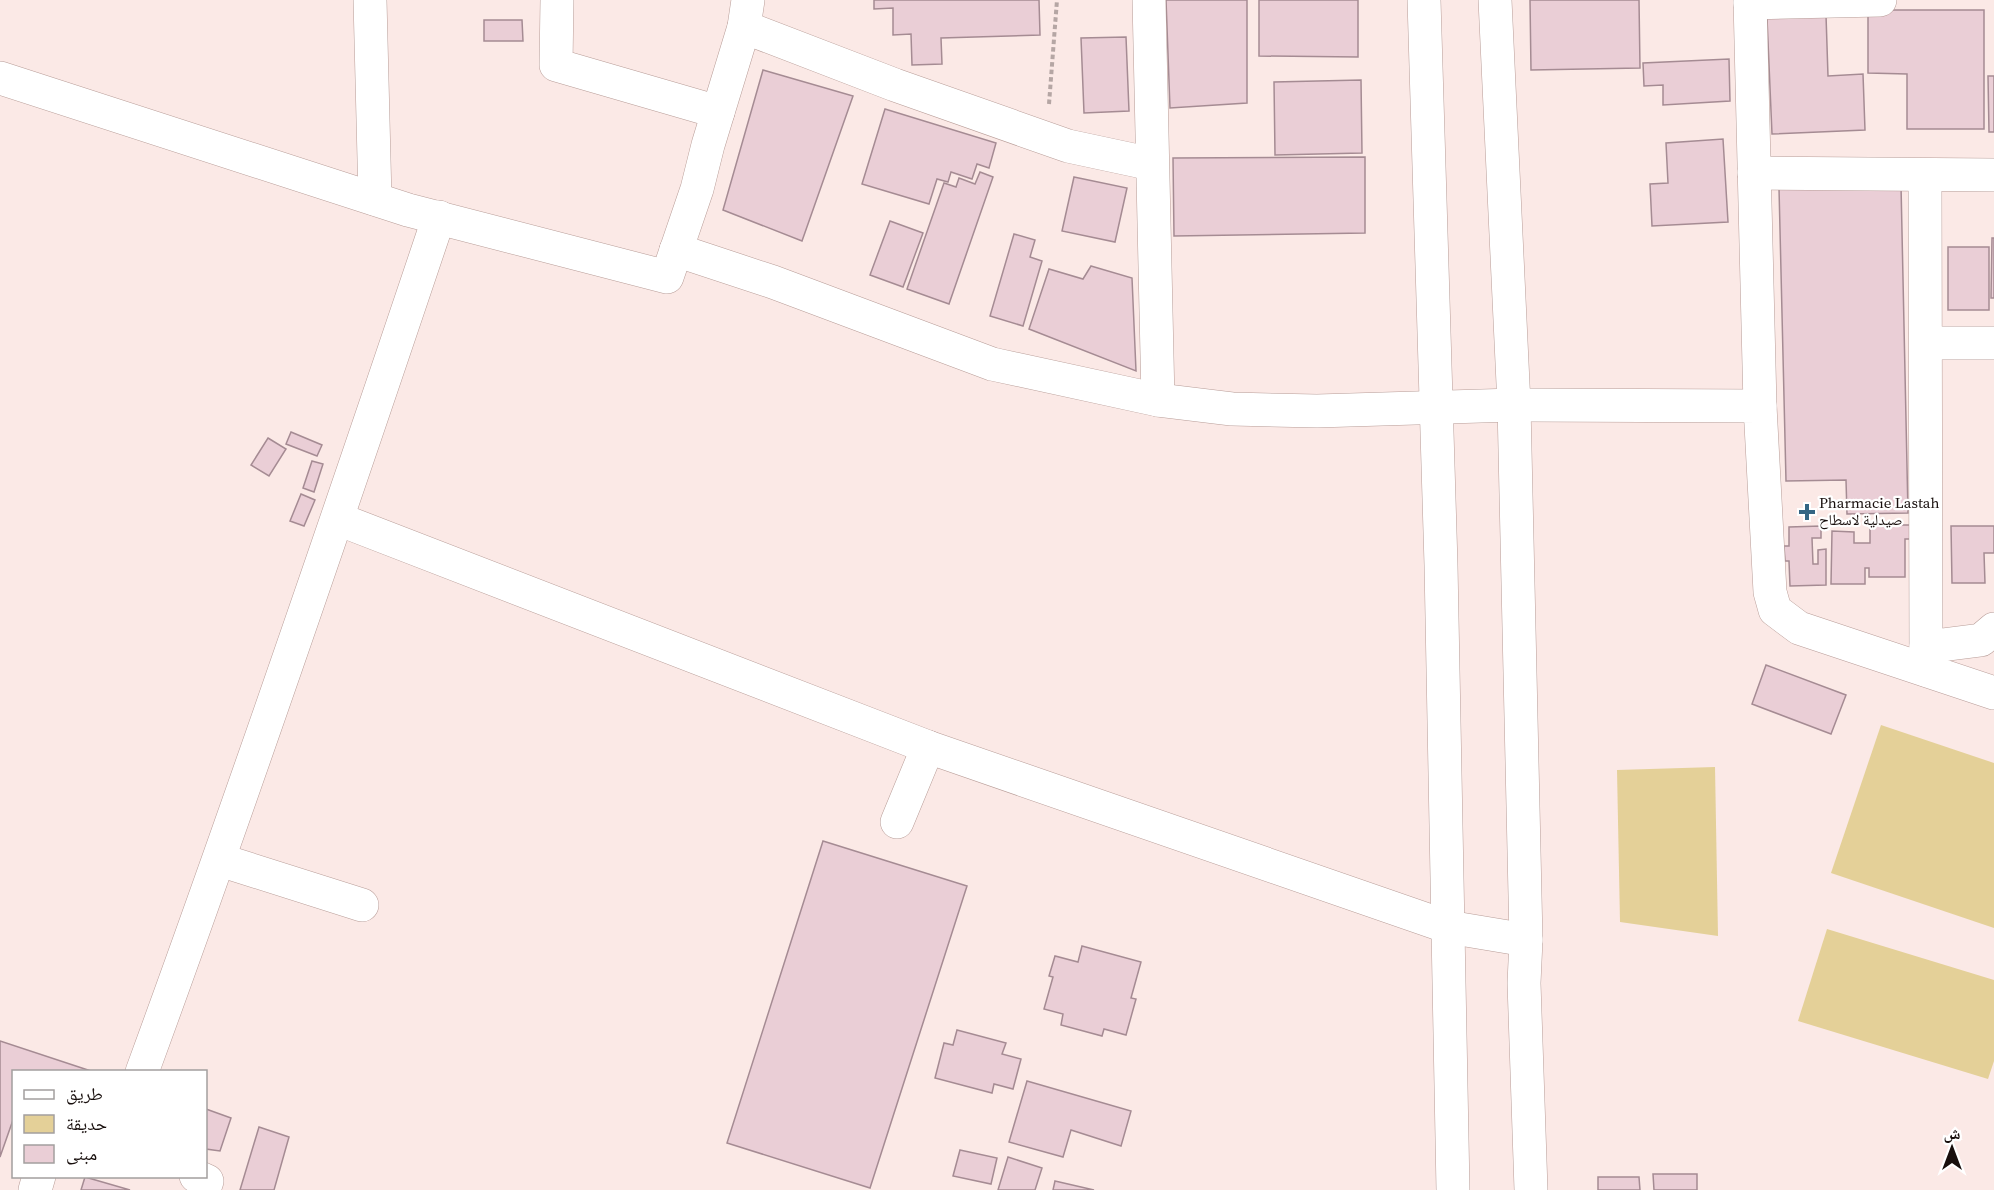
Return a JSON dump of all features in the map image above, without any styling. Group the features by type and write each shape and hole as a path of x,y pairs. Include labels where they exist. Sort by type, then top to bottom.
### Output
{"street":[{"path":"370,0 375,199"},
{"path":"557,0 556,65 718,112"},
{"path":"1149,0 1158,400"},
{"path":"1424,0 1442,577 1453,1190"},
{"path":"1495,0 1514,405 1526,940 1524,983 1531,1190"},
{"path":"1880,0 1750,2 1760,406 1770,592 1775,610 1799,628 1926,658 1994,693"},
{"path":"0,78 375,199 667,277 697,189 746,14 895,85 1068,147 1152,165"},
{"path":"1754,174 1994,175"},
{"path":"1925,175 1926,658"},
{"path":"142,1070 220,860 439,217"},
{"path":"676,250 773,282 992,364 1158,400 1232,409 1296,411 1514,405 1760,406"},
{"path":"1926,344 1994,343"},
{"path":"338,519 928,747 1448,927 1526,940"},
{"path":"1926,658 1981,640 1994,628"},
{"path":"897,822 928,747"},
{"path":"220,860 362,905"},
{"path":"202,1178 207,1180 204,1190"}],"path":[{"path":"1046,139 1057,0"}],"green space":[{"path":"1881,725 1994,763 1994,928 1831,873"},
{"path":"1715,767 1718,936 1620,922 1617,770"},
{"path":"1827,929 1994,980 1994,1061 1988,1079 1798,1021"}],"building":[{"path":"874,0 1039,0 1040,35 941,38 942,64 912,65 911,34 893,35 893,8 874,9"},
{"path":"1166,0 1247,0 1247,103 1170,108"},
{"path":"1259,0 1358,0 1358,57 1259,56"},
{"path":"1530,0 1639,0 1640,68 1531,70"},
{"path":"1868,10 1984,10 1984,129 1907,129 1907,74 1868,73"},
{"path":"1826,15 1828,76 1863,74 1865,130 1772,134 1767,18"},
{"path":"484,20 522,20 523,41 484,41"},
{"path":"1126,37 1129,111 1084,113 1081,38"},
{"path":"1729,59 1730,101 1663,105 1663,85 1644,86 1643,63"},
{"path":"763,70 853,96 802,241 723,210"},
{"path":"1988,76 1994,76 1994,132 1989,132"},
{"path":"1361,80 1362,153 1275,155 1274,82"},
{"path":"885,109 996,143 989,168 977,164 972,179 951,172 948,182 937,179 929,204 862,184"},
{"path":"1723,139 1728,222 1652,226 1650,184 1668,183 1666,143"},
{"path":"1365,157 1365,233 1174,236 1173,158"},
{"path":"980,172 993,177 949,304 907,289 944,183 956,187 959,178 975,184"},
{"path":"1074,177 1127,188 1115,242 1062,231"},
{"path":"1901,185 1908,513 1847,514 1846,480 1786,481 1779,188"},
{"path":"890,221 923,233 903,287 870,275"},
{"path":"1014,234 1035,240 1030,257 1042,261 1023,326 990,316"},
{"path":"1992,238 1994,238 1994,298 1991,298"},
{"path":"1948,247 1989,247 1989,310 1948,310"},
{"path":"1091,266 1132,278 1136,371 1029,329 1049,269 1083,279"},
{"path":"291,432 322,445 317,456 286,444"},
{"path":"268,438 286,449 269,476 251,465"},
{"path":"312,461 323,464 314,492 303,488"},
{"path":"301,494 315,500 304,526 290,521"},
{"path":"1911,525 1911,539 1905,539 1905,577 1869,577 1869,568 1865,568 1865,584 1831,584 1832,531 1854,532 1854,543 1870,543 1870,526"},
{"path":"1821,526 1821,538 1812,538 1813,564 1818,564 1818,550 1826,549 1826,585 1790,586 1789,561 1785,561 1784,546 1789,546 1789,527"},
{"path":"1951,526 1994,526 1994,553 1984,553 1985,583 1952,583"},
{"path":"1766,665 1846,695 1831,734 1752,704"},
{"path":"823,841 967,886 870,1188 727,1143"},
{"path":"1082,946 1141,962 1131,998 1136,999 1126,1035 1104,1029 1102,1036 1061,1025 1063,1014 1044,1009 1053,977 1049,976 1055,956 1078,962"},
{"path":"957,1030 1006,1043 1002,1054 1021,1059 1013,1089 994,1084 992,1093 935,1078 944,1043 953,1045"},
{"path":"0,1041 88,1070 12,1070 12,1123 0,1157"},
{"path":"1027,1081 1131,1111 1121,1146 1071,1130 1063,1157 1009,1142"},
{"path":"207,1109 231,1118 220,1151 207,1149"},
{"path":"259,1127 289,1137 274,1190 240,1190"},
{"path":"960,1150 997,1158 991,1184 953,1176"},
{"path":"1008,1157 1042,1168 1035,1190 998,1190"},
{"path":"1653,1174 1697,1174 1697,1190 1654,1190"},
{"path":"1598,1177 1639,1177 1640,1190 1598,1190"},
{"path":"85,1178 88,1178 130,1190 81,1190"},
{"path":"1055,1181 1094,1190 1053,1190"}],"place":[{"name":"Pharmacie Lastah صيدلية لاسطاح","path":"1807,512"}]}
